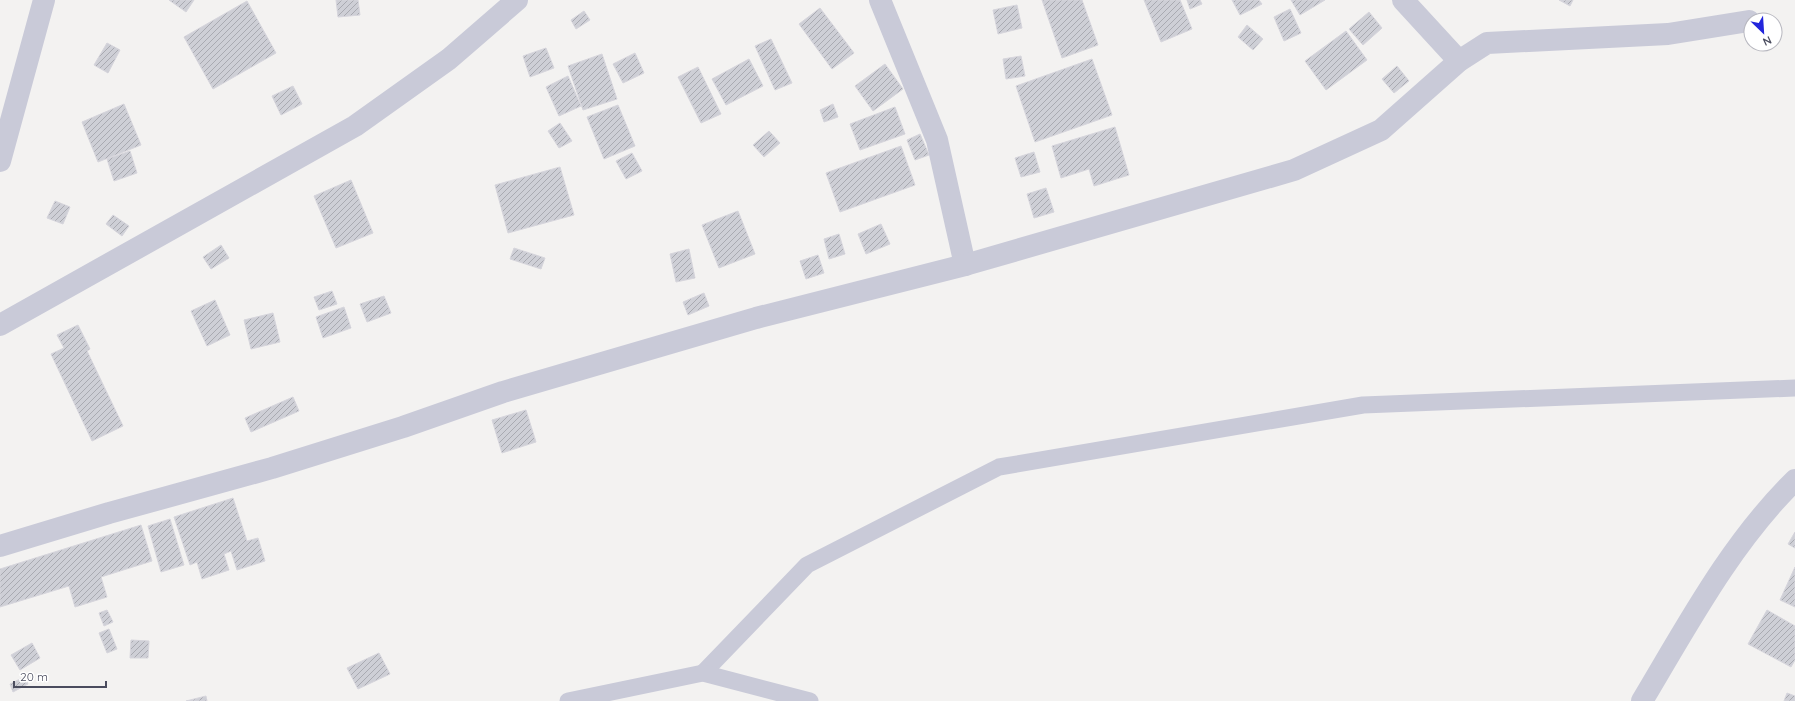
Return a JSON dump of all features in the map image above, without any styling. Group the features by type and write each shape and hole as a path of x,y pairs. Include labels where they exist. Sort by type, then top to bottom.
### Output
{"street":[{"path":"0,161 44,0"},
{"path":"0,325 355,126 449,58 517,0"},
{"path":"880,0 938,140 965,265"},
{"path":"1403,0 1459,61"},
{"path":"0,546 108,513 272,468 403,427 503,392 748,320 965,265 1294,170 1381,130 1459,61 1487,43 1668,34 1743,21"},
{"path":"1642,701 1714,580 1777,498 1795,480"}],"lane":[{"path":"702,673 807,565 999,467 1363,405 1795,388"},
{"path":"568,701 702,673 810,701"}],"building":[{"path":"169,0 194,0 186,12"},
{"path":"336,0 358,0 360,15 338,17"},
{"path":"1042,0 1082,0 1098,45 1062,58"},
{"path":"1144,0 1180,0 1192,29 1161,42"},
{"path":"1187,0 1200,0 1202,4 1190,9"},
{"path":"1232,0 1259,0 1262,4 1240,15"},
{"path":"1291,0 1325,0 1300,15"},
{"path":"1559,0 1573,0 1570,6"},
{"path":"247,1 276,53 213,89 184,37"},
{"path":"1017,5 1022,28 998,34 993,10"},
{"path":"820,8 854,53 832,69 799,24"},
{"path":"1290,9 1301,33 1284,41 1274,17"},
{"path":"584,11 590,20 576,29 571,20"},
{"path":"1369,12 1382,28 1363,45 1349,29"},
{"path":"1247,25 1263,39 1253,50 1238,37"},
{"path":"1346,31 1367,60 1326,90 1305,61"},
{"path":"771,39 792,83 775,90 755,46"},
{"path":"107,43 120,50 108,73 94,65"},
{"path":"546,48 554,68 530,77 523,56"},
{"path":"635,53 644,73 623,83 613,64"},
{"path":"602,54 617,99 583,110 568,66"},
{"path":"1021,56 1025,76 1006,79 1003,59"},
{"path":"749,59 763,86 726,105 712,79"},
{"path":"1092,59 1112,115 1035,142 1016,86"},
{"path":"885,64 903,89 873,111 855,86"},
{"path":"1397,66 1409,81 1394,93 1382,79"},
{"path":"698,67 721,114 701,123 678,77"},
{"path":"568,76 581,106 559,116 546,87"},
{"path":"293,86 302,104 281,115 272,96"},
{"path":"124,104 141,145 98,162 82,122"},
{"path":"833,104 838,117 824,122 820,110"},
{"path":"618,105 635,146 604,159 587,117"},
{"path":"895,107 905,134 860,150 850,124"},
{"path":"560,123 572,141 559,148 548,131"},
{"path":"1115,127 1129,175 1094,186 1089,169 1061,178 1052,146"},
{"path":"769,131 780,143 764,157 753,145"},
{"path":"920,134 929,155 915,160 907,140"},
{"path":"901,146 915,185 840,212 826,173"},
{"path":"130,151 137,173 114,181 107,159"},
{"path":"1034,152 1040,172 1021,177 1015,158"},
{"path":"632,153 642,171 626,179 616,161"},
{"path":"560,167 574,215 508,233 495,185"},
{"path":"351,180 373,233 336,248 314,196"},
{"path":"1046,188 1054,212 1034,218 1027,194"},
{"path":"55,201 70,207 63,224 47,218"},
{"path":"738,211 755,254 719,268 702,225"},
{"path":"113,215 129,226 122,236 106,224"},
{"path":"881,224 890,244 866,254 858,234"},
{"path":"839,234 845,254 829,259 824,239"},
{"path":"221,245 229,258 211,269 203,257"},
{"path":"514,248 545,258 541,269 510,259"},
{"path":"689,249 695,278 676,282 670,254"},
{"path":"818,255 824,273 806,279 800,261"},
{"path":"332,291 337,304 319,310 314,297"},
{"path":"704,293 709,306 688,315 683,302"},
{"path":"384,296 391,313 367,322 360,304"},
{"path":"215,300 230,335 207,346 191,311"},
{"path":"344,307 351,328 323,338 316,317"},
{"path":"273,313 280,342 251,349 244,320"},
{"path":"78,325 90,349 87,351 123,426 92,441 51,354 64,348 57,335"},
{"path":"293,397 299,411 251,432 245,418"},
{"path":"526,410 536,442 502,453 492,420"},
{"path":"233,498 247,541 258,538 265,561 237,570 231,551 224,554 229,570 202,579 197,562 190,565 174,517"},
{"path":"170,519 184,565 161,572 148,526"},
{"path":"141,525 152,561 101,577 107,597 75,607 69,586 0,607 0,569"},
{"path":"1795,532 1795,548 1788,544"},
{"path":"1795,567 1795,607 1780,600"},
{"path":"107,610 113,622 104,626 99,613"},
{"path":"1767,610 1795,626 1795,660 1791,667 1748,644"},
{"path":"109,629 117,649 107,653 99,633"},
{"path":"131,640 149,641 148,658 130,658"},
{"path":"32,643 40,658 20,670 11,655"},
{"path":"379,653 390,674 358,689 347,668"},
{"path":"24,677 28,684 13,692 10,684"},
{"path":"1787,693 1795,696 1795,701 1784,701"},
{"path":"206,696 207,701 186,701"}]}
